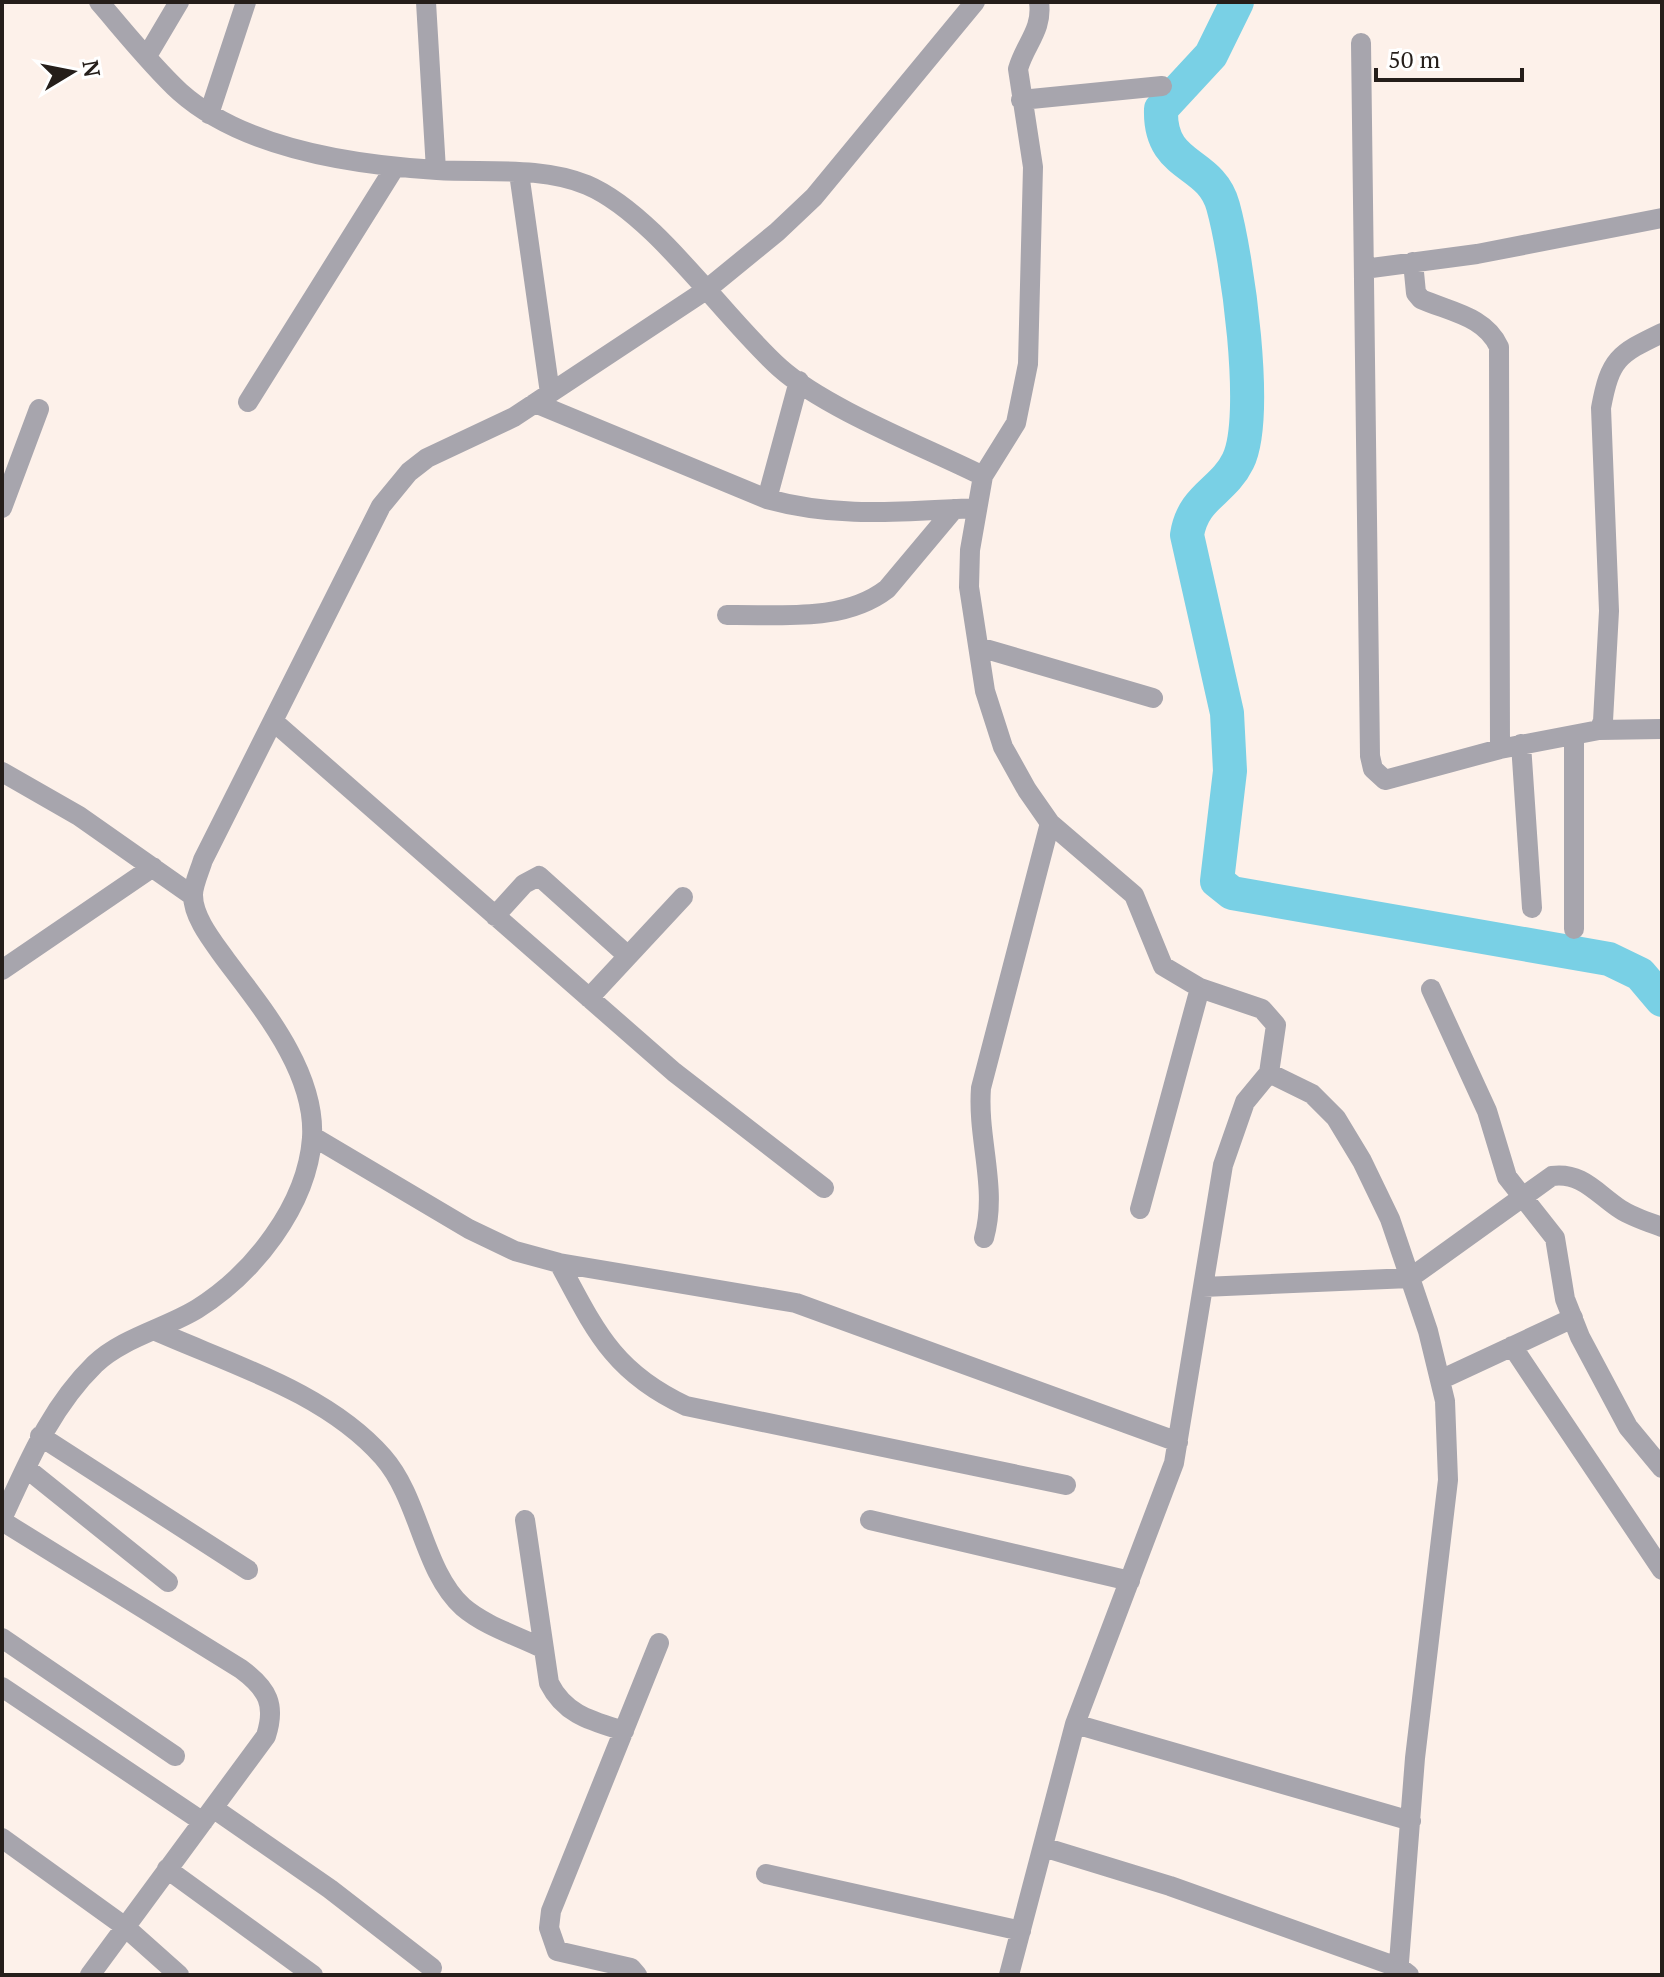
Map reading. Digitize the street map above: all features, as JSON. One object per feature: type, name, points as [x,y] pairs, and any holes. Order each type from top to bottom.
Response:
[{"type":"street","points":[[99,2],[180,92],[209,114],[242,132],[340,158],[395,167],[550,175],[586,185],[621,204],[781,369],[983,476]]},
{"type":"street","points":[[147,56],[179,2]]},
{"type":"street","points":[[209,114],[246,2]]},
{"type":"street","points":[[426,2],[436,170]]},
{"type":"street","points":[[193,896],[203,860],[381,506],[409,472],[446,446],[514,417],[706,290],[777,232],[814,197],[975,2]]},
{"type":"street","points":[[1009,1975],[1075,1724],[1174,1463],[1223,1165],[1245,1102],[1269,1073],[1276,1025],[1262,1009],[1200,988],[1163,966],[1144,914],[1124,884],[1050,823],[1003,747],[985,691],[969,587],[970,550],[983,476],[1016,423],[1028,364],[1033,167],[1018,69],[1022,53],[1039,25],[1039,2]]},
{"type":"street","points":[[1361,43],[1373,769],[1385,780],[1521,744],[1574,737],[1599,730],[1662,729]]},
{"type":"street","points":[[1021,100],[1162,86]]},
{"type":"street","points":[[248,402],[395,167]]},
{"type":"street","points":[[519,173],[543,398]]},
{"type":"street","points":[[1364,269],[1662,218]]},
{"type":"street","points":[[1413,262],[1416,293],[1421,299],[1477,321],[1492,331],[1499,347],[1500,749]]},
{"type":"street","points":[[1599,730],[1603,721],[1609,636],[1601,408],[1607,372],[1623,351],[1662,333]]},
{"type":"street","points":[[767,499],[799,381]]},
{"type":"street","points":[[543,398],[767,499],[843,514],[977,508]]},
{"type":"street","points":[[2,508],[39,409]]},
{"type":"street","points":[[727,615],[838,611],[873,599],[887,589],[954,509]]},
{"type":"street","points":[[979,647],[1153,698]]},
{"type":"street","points":[[273,721],[674,1072],[824,1188]]},
{"type":"street","points":[[1574,737],[1574,929]]},
{"type":"street","points":[[1521,744],[1532,908]]},
{"type":"street","points":[[2,772],[79,816],[193,896],[207,933],[283,1042],[300,1079],[312,1136],[302,1178],[280,1225],[260,1252],[234,1282],[196,1310],[98,1362],[63,1400],[40,1436],[2,1520],[241,1669],[269,1694],[273,1714],[266,1736],[90,1975]]},
{"type":"street","points":[[984,1238],[991,1211],[979,1115],[981,1088],[1050,823]]},
{"type":"street","points":[[2,970],[153,867]]},
{"type":"street","points":[[495,916],[524,884],[539,876],[628,956]]},
{"type":"street","points":[[589,998],[683,897]]},
{"type":"street","points":[[1140,1209],[1200,988]]},
{"type":"street","points":[[1431,989],[1487,1111],[1507,1177],[1555,1238],[1565,1299],[1573,1318],[1628,1427],[1662,1468]]},
{"type":"street","points":[[1043,1847],[1170,1886],[1402,1973],[1411,1821],[1448,1480],[1445,1401],[1390,1219],[1336,1118],[1312,1094],[1269,1073]]},
{"type":"street","points":[[312,1136],[469,1229],[515,1251],[559,1263],[796,1303],[1178,1442]]},
{"type":"street","points":[[1203,1287],[1410,1278],[1552,1176],[1568,1174],[1584,1181],[1622,1210],[1662,1227]]},
{"type":"street","points":[[559,1263],[606,1346],[626,1370],[651,1390],[686,1406],[1066,1485]]},
{"type":"street","points":[[1440,1380],[1573,1318]]},
{"type":"street","points":[[154,1330],[308,1399],[361,1435],[385,1458],[408,1495],[439,1570],[462,1605],[476,1617],[544,1649]]},
{"type":"street","points":[[1512,1346],[1662,1570]]},
{"type":"street","points":[[40,1436],[248,1570]]},
{"type":"street","points":[[26,1468],[168,1582]]},
{"type":"street","points":[[525,1520],[549,1683],[557,1699],[581,1718],[624,1731]]},
{"type":"street","points":[[870,1520],[1130,1581]]},
{"type":"street","points":[[2,1638],[175,1756]]},
{"type":"street","points":[[637,1975],[631,1968],[557,1951],[549,1928],[551,1911],[659,1643]]},
{"type":"street","points":[[2,1687],[330,1889],[432,1968]]},
{"type":"street","points":[[1075,1724],[1411,1821]]},
{"type":"street","points":[[2,1838],[124,1926],[179,1975]]},
{"type":"street","points":[[167,1869],[313,1975]]},
{"type":"street","points":[[766,1874],[1021,1931]]},
{"type":"waterway","points":[[1237,2],[1211,55],[1161,109],[1168,143],[1176,154],[1208,180],[1223,206],[1240,297],[1247,374],[1247,410],[1238,461],[1225,480],[1195,511],[1187,535],[1227,713],[1230,771],[1217,881],[1232,893],[1609,959],[1640,974],[1662,1000]]}]
